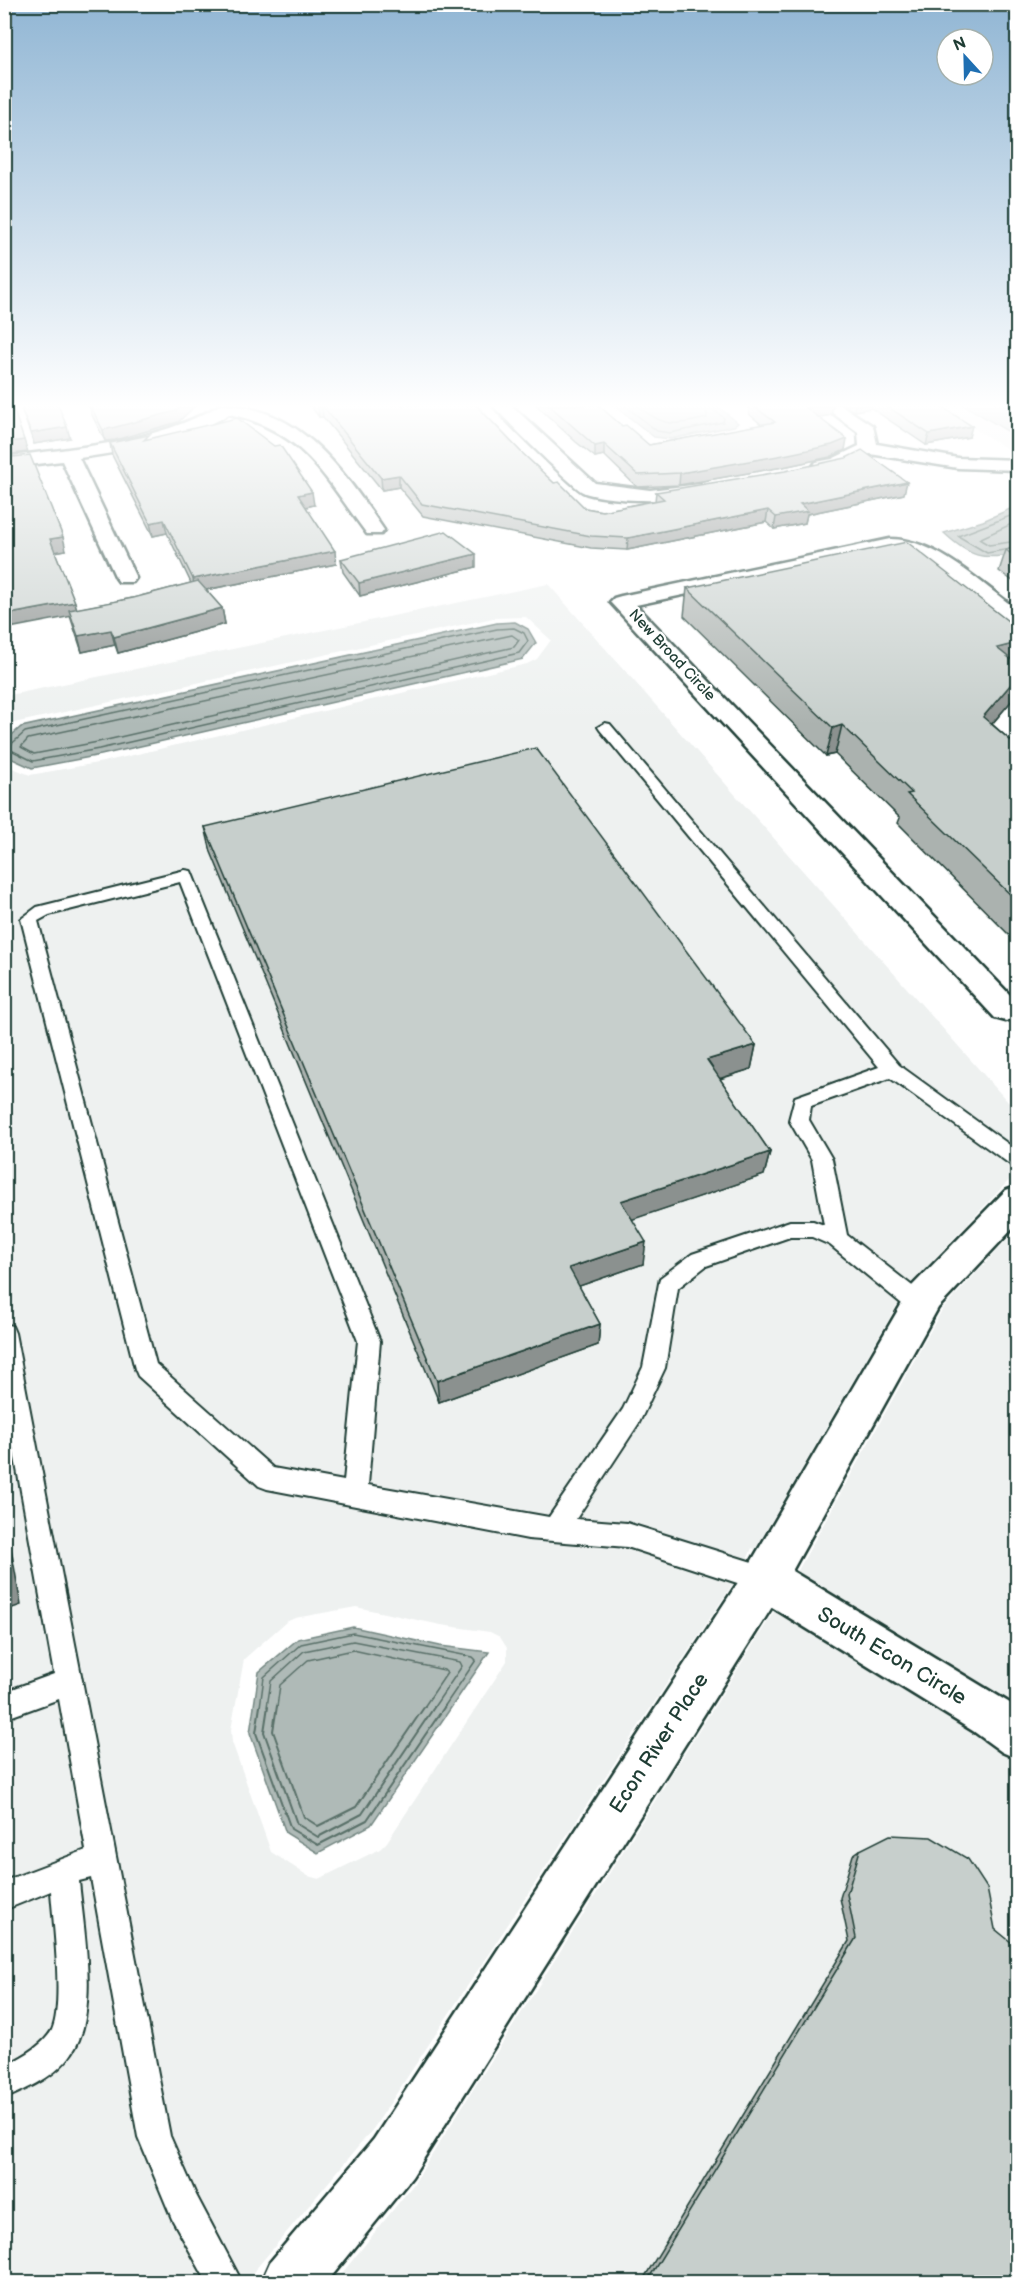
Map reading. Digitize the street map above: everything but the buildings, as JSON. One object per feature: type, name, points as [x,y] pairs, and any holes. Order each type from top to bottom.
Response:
[{"type":"street","points":[[95,512],[126,578]]},
{"type":"street","points":[[360,512],[374,530]]},
{"type":"street","name":"New Broad Circle","points":[[1017,621],[923,551],[907,545],[890,545],[621,602],[1006,1010],[1017,1006]]},
{"type":"street","name":"Econ River Place","points":[[290,2283],[393,2158],[765,1579],[925,1297],[1017,1200]]},
{"type":"street","name":"South Econ Circle","points":[[765,1579],[990,1715],[1017,1736]]},
{"type":"lane","points":[[605,727],[892,1070],[1017,1162]]},
{"type":"lane","points":[[355,1495],[369,1341],[185,875],[43,911],[29,918],[146,1369],[267,1478],[355,1495],[528,1527],[627,1535],[765,1579]]},
{"type":"lane","points":[[837,1239],[822,1159],[799,1120],[802,1102],[892,1070]]},
{"type":"lane","points":[[555,1529],[631,1416],[654,1368],[668,1284],[679,1273],[699,1260],[790,1229],[813,1229],[837,1239],[921,1306]]},
{"type":"lane","points":[[4,1333],[154,2137],[184,2207],[225,2283]]},
{"type":"lane","points":[[4,1706],[69,1682]]},
{"type":"lane","points":[[4,1896],[64,1870],[102,1860]]},
{"type":"lane","points":[[4,2083],[38,2067],[64,2038],[72,2002],[64,1870]]},
{"type":"shaded area","points":[[548,584],[1008,1102],[1017,1108],[1017,1172],[908,1286],[755,1549],[752,1548],[745,1565],[373,2129],[245,2282],[5,2282],[5,765],[30,775],[103,762],[527,664],[537,659],[551,640],[526,617],[493,618],[5,725],[5,696]],"holes":[[[356,1607],[441,1625],[490,1632],[500,1637],[507,1648],[507,1661],[387,1842],[380,1849],[319,1879],[308,1876],[271,1852],[232,1742],[231,1730],[244,1659],[286,1622],[295,1618]]]},
{"type":"shaded area","points":[[1017,1229],[1017,1710],[998,1695],[796,1574],[942,1310]]},
{"type":"shaded area","points":[[775,1610],[983,1737],[1017,1764],[1017,2282],[335,2282],[413,2185]]},
{"type":"water","points":[[1004,512],[1017,512],[1017,554],[995,557],[978,555],[962,548],[944,533]]},
{"type":"water","points":[[515,622],[528,629],[536,643],[523,659],[101,755],[32,768],[8,757],[5,741],[21,727],[497,623]]},
{"type":"water","points":[[353,1627],[440,1646],[489,1652],[371,1825],[318,1853],[286,1833],[250,1733],[259,1672],[298,1639]]}]
